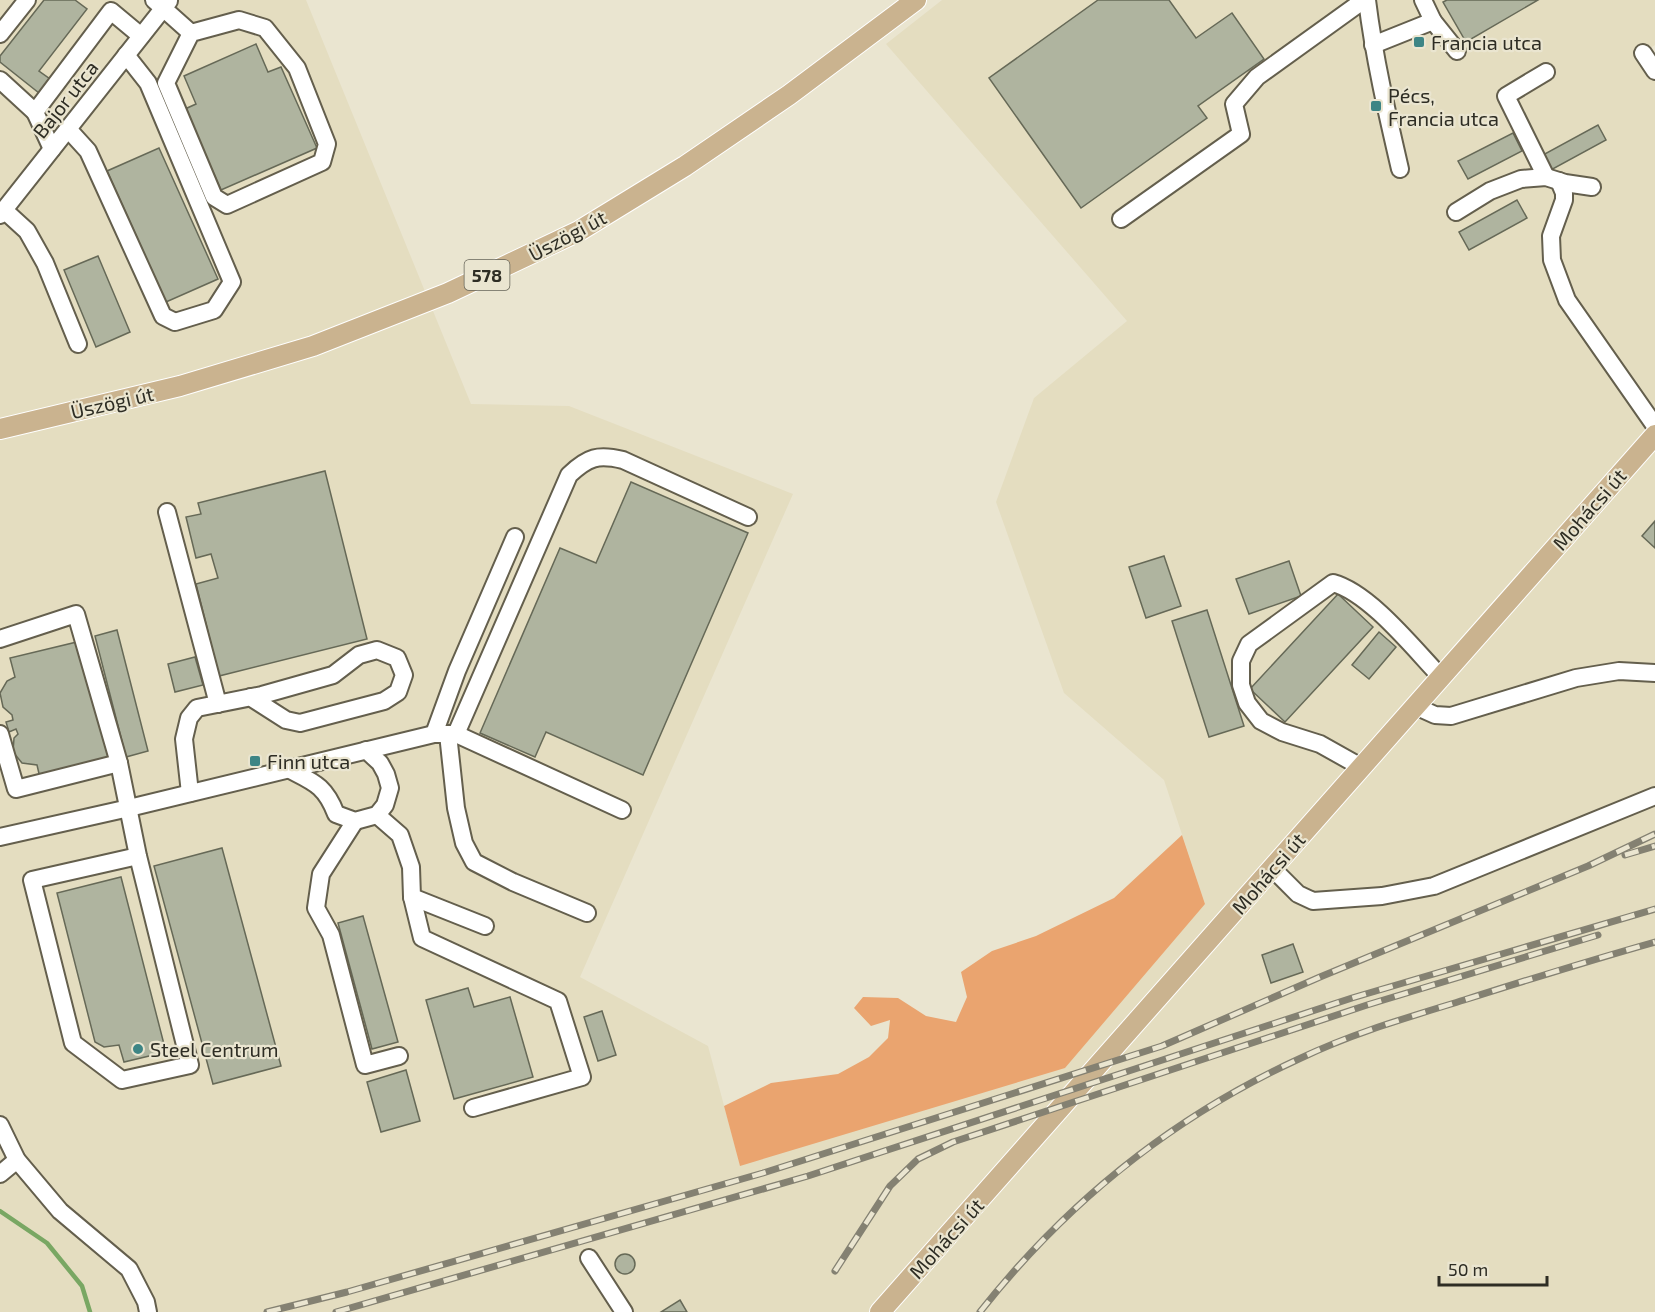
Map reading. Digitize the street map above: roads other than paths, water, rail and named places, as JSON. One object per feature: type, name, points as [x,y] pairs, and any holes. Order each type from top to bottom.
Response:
[{"type":"main road","name":"Üszögi út","points":[[0,429],[180,386],[313,346],[459,289],[579,231],[685,166],[789,95],[916,0]]},
{"type":"main road","name":"Mohácsi út","points":[[880,1312],[1655,435]]},
{"type":"street","points":[[0,34],[27,0]]},
{"type":"street","points":[[1121,219],[1241,134],[1234,104],[1257,77],[1366,0],[1386,112],[1400,169]]},
{"type":"street","points":[[1423,0],[1433,21],[1457,51]]},
{"type":"street","points":[[162,3],[191,33]]},
{"type":"street","name":"Bajor utca","points":[[2,212],[141,36],[162,3]]},
{"type":"street","points":[[34,112],[105,6],[141,36]]},
{"type":"street","points":[[239,20],[265,28],[297,68],[327,144],[322,162],[227,205],[214,197],[166,83],[191,33],[239,20]]},
{"type":"street","points":[[1373,45],[1433,21]]},
{"type":"street","points":[[1643,53],[1655,71]]},
{"type":"street","points":[[68,129],[88,151],[163,315],[175,322],[214,310],[232,282],[148,83],[126,55]]},
{"type":"street","points":[[1546,72],[1506,96],[1553,179],[1564,193],[1564,200],[1551,236],[1552,260],[1567,300],[1655,426]]},
{"type":"street","points":[[0,80],[34,112],[52,149]]},
{"type":"street","points":[[1456,212],[1490,190],[1521,179],[1553,179],[1592,187]]},
{"type":"street","points":[[2,212],[27,231],[32,239],[45,263],[78,344]]},
{"type":"street","points":[[446,734],[569,475],[579,465],[590,459],[605,456],[623,460],[748,517]]},
{"type":"street","points":[[167,512],[218,704]]},
{"type":"street","points":[[515,537],[457,671],[446,734],[456,808],[464,843],[474,862],[513,882],[587,913]]},
{"type":"street","points":[[1361,767],[1320,744],[1282,732],[1261,720],[1247,704],[1240,685],[1241,662],[1249,644],[1333,583],[1346,586],[1378,612],[1441,677]]},
{"type":"street","points":[[0,639],[76,614],[119,763],[138,856],[190,1065],[122,1080],[73,1043],[32,880],[138,856]]},
{"type":"street","points":[[190,793],[184,739],[189,717],[198,708],[333,675],[359,655],[377,650],[397,658],[404,675],[398,692],[384,701],[300,723],[286,720],[250,697]]},
{"type":"street","points":[[1415,706],[1435,715],[1451,716],[1576,678],[1620,671],[1655,673]]},
{"type":"street","points":[[0,734],[16,789],[119,763]]},
{"type":"street","points":[[0,837],[366,750],[446,734],[622,810]]},
{"type":"street","points":[[288,769],[320,786],[336,814],[355,821],[377,814],[385,805],[390,788],[380,763],[366,750]]},
{"type":"street","points":[[1272,868],[1298,894],[1313,901],[1382,896],[1434,886],[1655,796]]},
{"type":"street","points":[[377,814],[399,835],[411,867],[412,897],[422,938],[558,1001],[582,1077],[473,1108]]},
{"type":"street","points":[[355,821],[321,874],[316,908],[331,935],[365,1065],[399,1056]]},
{"type":"street","points":[[412,897],[485,926]]},
{"type":"street","points":[[0,1125],[16,1160],[60,1211],[129,1269],[146,1302],[148,1312]]},
{"type":"street","points":[[0,1174],[16,1160]]},
{"type":"street","points":[[589,1258],[624,1312]]},
{"type":"waterway","points":[[0,1211],[47,1243],[82,1286],[90,1312]]},
{"type":"railway","points":[[267,1312],[347,1292],[763,1173],[1162,1046],[1320,977],[1588,866],[1655,834]]},
{"type":"railway","points":[[1625,855],[1655,846]]},
{"type":"railway","points":[[336,1312],[808,1176],[1352,998],[1655,909]]},
{"type":"railway","points":[[835,1271],[890,1186],[918,1159],[953,1142],[1367,1005],[1598,935]]},
{"type":"railway","points":[[980,1312],[1049,1234],[1125,1166],[1166,1135],[1254,1081],[1321,1049],[1381,1026],[1655,942]]},
{"type":"place","name":"Francia utca","points":[[1419,42]]},
{"type":"place","name":"Pécs, Francia utca","points":[[1376,106]]},
{"type":"place","name":"Finn utca","points":[[255,761]]},
{"type":"place","name":"Steel Centrum","points":[[138,1049]]}]
